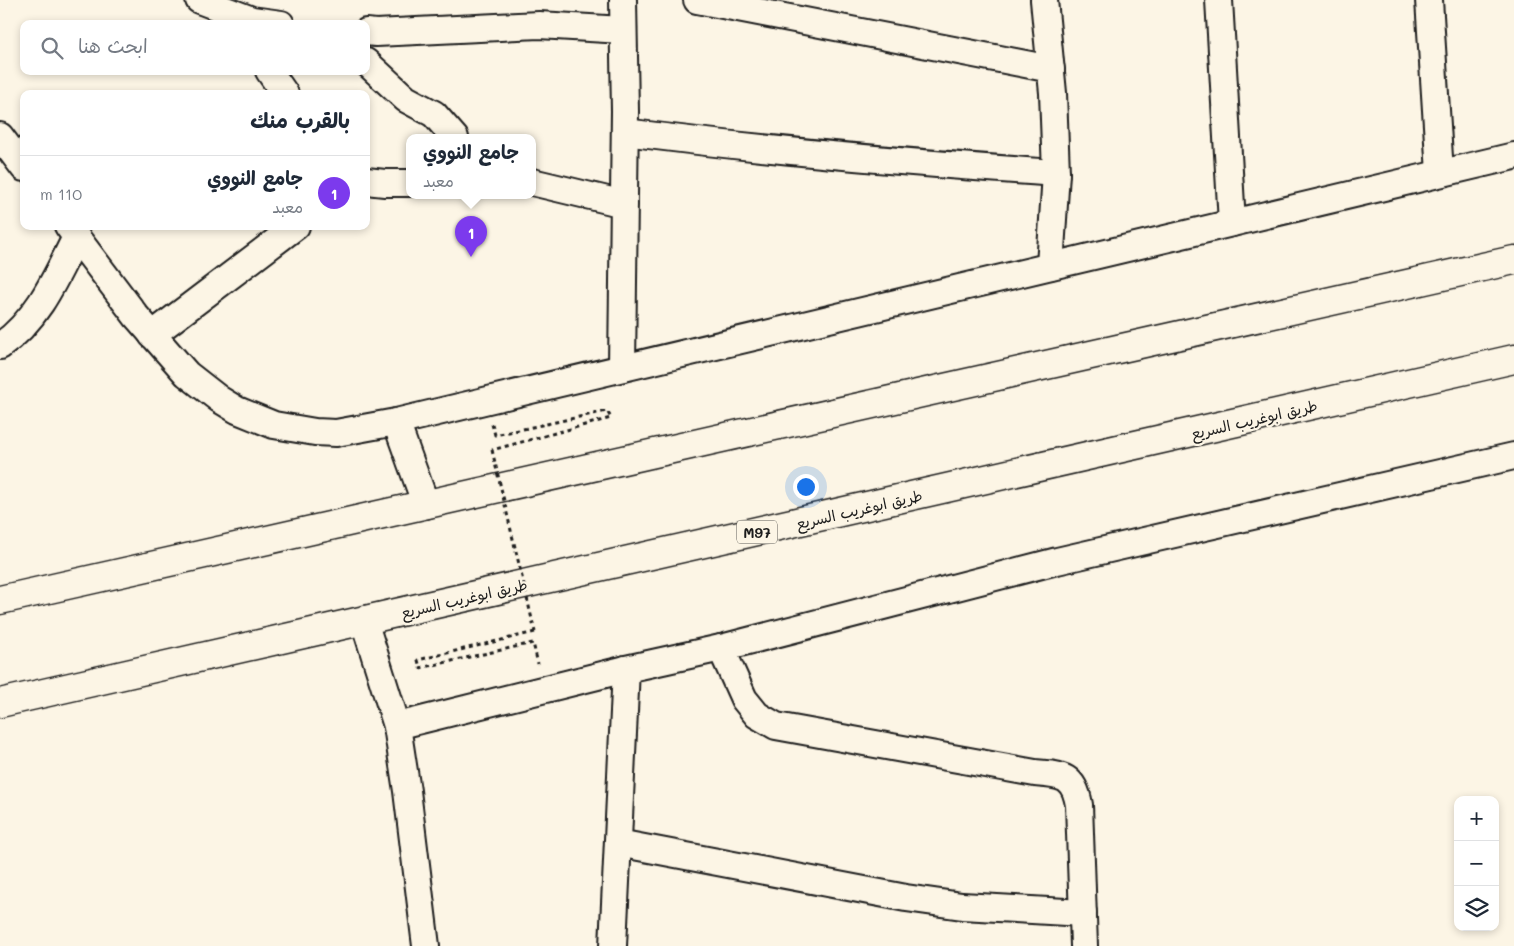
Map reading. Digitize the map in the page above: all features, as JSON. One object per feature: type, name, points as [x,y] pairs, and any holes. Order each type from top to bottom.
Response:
[{"type":"highway","points":[[0,600],[1514,260]]},
{"type":"highway","name":"طريق ابوغريب السريع","points":[[0,703],[1514,359]]},
{"type":"street","points":[[199,0],[239,13],[252,20]]},
{"type":"street","points":[[622,0],[625,132],[622,368]]},
{"type":"street","points":[[697,0],[1050,69]]},
{"type":"street","points":[[1044,0],[1056,173],[1050,266]]},
{"type":"street","points":[[1219,0],[1232,223]]},
{"type":"street","points":[[1428,0],[1440,174]]},
{"type":"street","points":[[370,32],[539,25],[623,30]]},
{"type":"street","points":[[370,66],[406,98],[434,114],[452,134]]},
{"type":"street","points":[[272,75],[282,90]]},
{"type":"street","points":[[625,132],[826,156],[1056,173]]},
{"type":"street","points":[[0,136],[20,163]]},
{"type":"street","points":[[72,232],[136,316],[186,374],[219,399],[254,418],[294,429],[336,433],[396,422],[1514,156]]},
{"type":"street","points":[[370,181],[406,183]]},
{"type":"street","points":[[536,183],[624,204]]},
{"type":"street","points":[[152,335],[291,230]]},
{"type":"street","points":[[0,346],[13,337],[43,302],[72,232]]},
{"type":"street","points":[[396,422],[426,505]]},
{"type":"street","points":[[397,726],[626,669],[721,648],[1057,561],[1514,456]]},
{"type":"street","points":[[364,621],[397,726],[426,946]]},
{"type":"street","points":[[721,648],[744,700],[757,715],[776,726],[1035,773],[1056,775],[1070,780],[1077,792],[1079,806],[1084,946]]},
{"type":"street","points":[[613,946],[626,669]]},
{"type":"street","points":[[618,843],[906,898],[962,906],[1083,913]]},
{"type":"path","points":[[495,434],[607,412],[611,418],[492,450],[535,632],[418,660],[420,668],[533,643]]},
{"type":"place","name":"جامع النووي","points":[[471,257]]}]
